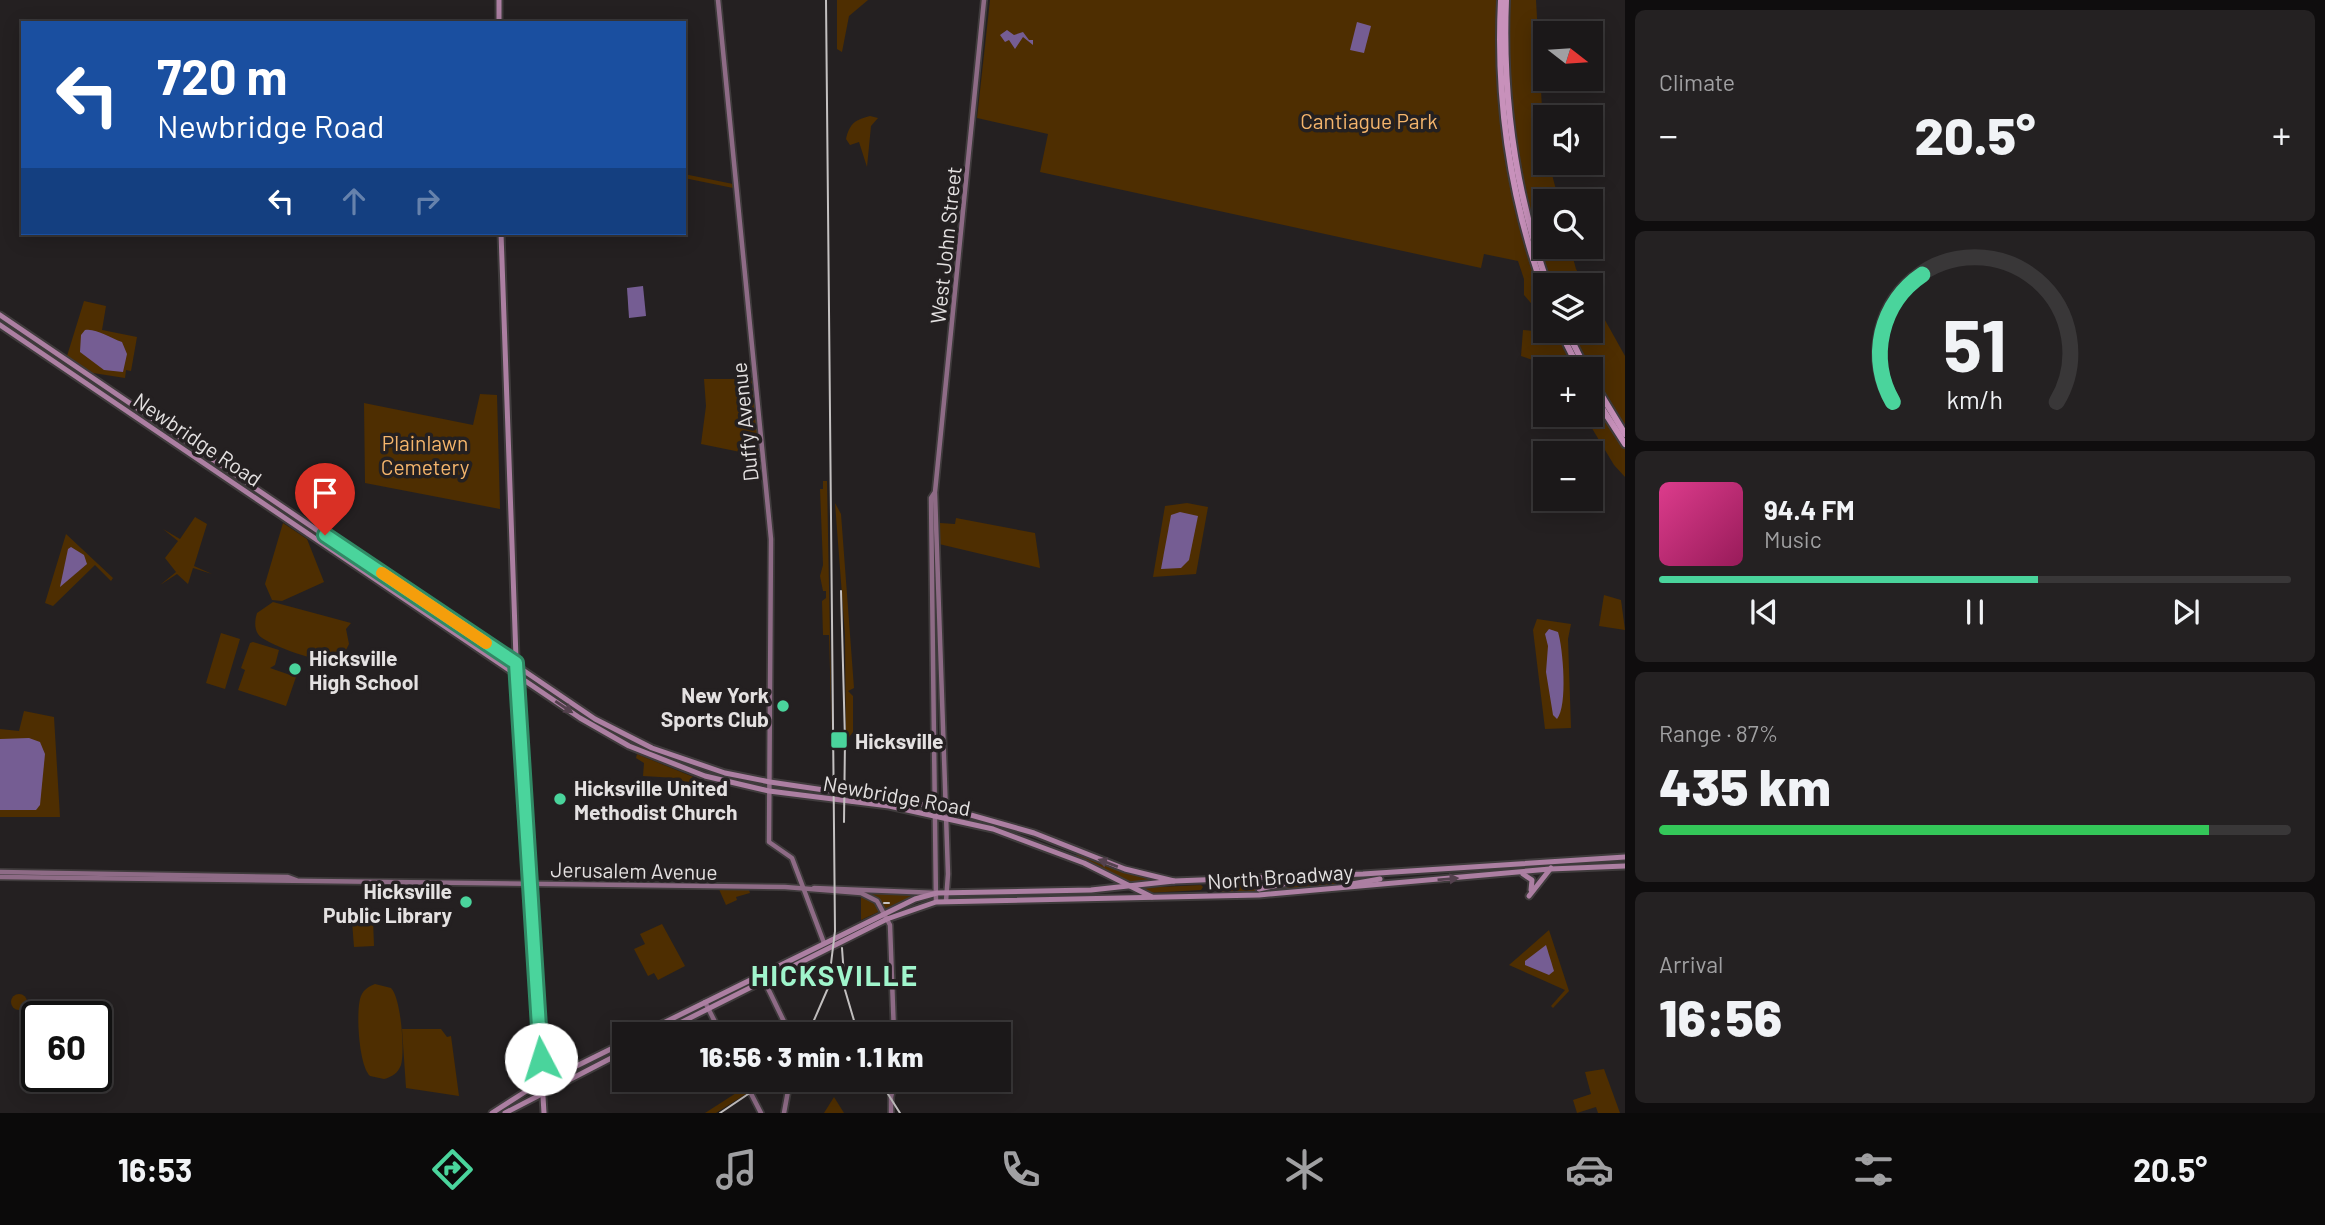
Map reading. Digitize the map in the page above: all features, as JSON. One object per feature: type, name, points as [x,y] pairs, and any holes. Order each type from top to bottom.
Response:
[{"type":"highway","points":[[1503,0],[1505,82],[1512,161],[1540,273]]},
{"type":"highway","points":[[1515,178],[1544,273]]},
{"type":"highway","points":[[1603,398],[1625,434]]},
{"type":"highway","points":[[1603,410],[1625,444]]},
{"type":"main road","points":[[499,0],[499,21]]},
{"type":"main road","name":"Duffy Avenue","points":[[718,0],[771,539],[769,842],[792,858],[803,888]]},
{"type":"main road","name":"West John Street","points":[[936,902],[935,492],[984,0]]},
{"type":"main road","points":[[501,235],[516,663],[544,1113]]},
{"type":"main road","name":"Newbridge Road","points":[[0,315],[588,714],[632,739],[699,766],[770,782],[946,808],[1034,833],[1125,869],[1174,881]]},
{"type":"main road","name":"Newbridge Road","points":[[0,325],[585,721],[629,746],[705,776],[769,791],[936,816],[1020,839],[1084,863],[1152,897]]},
{"type":"main road","points":[[108,397],[112,391]]},
{"type":"main road","name":"West John Street","points":[[934,519],[946,808],[946,901]]},
{"type":"main road","points":[[934,653],[940,664]]},
{"type":"main road","points":[[585,721],[588,714]]},
{"type":"main road","points":[[629,746],[632,739]]},
{"type":"main road","points":[[809,796],[830,790]]},
{"type":"main road","points":[[852,802],[883,797]]},
{"type":"main road","name":"North Broadway","points":[[937,892],[1091,890],[1174,881],[1315,876],[1625,857]]},
{"type":"main road","points":[[1520,873],[1532,880],[1530,896],[1560,860]]},
{"type":"main road","name":"North Broadway","points":[[886,917],[946,901],[1214,897],[1550,869],[1625,866]]},
{"type":"main road","name":"Jerusalem Avenue","points":[[0,875],[288,877],[297,880],[827,887],[937,892]]},
{"type":"main road","points":[[1259,889],[1303,882],[1315,876]]},
{"type":"main road","points":[[1329,889],[1380,879]]},
{"type":"main road","points":[[803,888],[824,943]]},
{"type":"main road","name":"Jerusalem Avenue","points":[[803,888],[870,895],[886,917]]},
{"type":"main road","points":[[665,1022],[886,917],[915,899],[937,892]]},
{"type":"main road","points":[[682,1022],[824,943],[886,917]]},
{"type":"main road","points":[[886,917],[890,925],[894,1022]]},
{"type":"main road","points":[[763,977],[784,1022]]},
{"type":"main road","points":[[705,1002],[715,1022]]},
{"type":"main road","points":[[505,1113],[612,1049]]},
{"type":"main road","points":[[492,1113],[612,1057]]},
{"type":"main road","points":[[750,1092],[761,1113]]},
{"type":"main road","points":[[784,1113],[788,1092]]},
{"type":"main road","points":[[891,1113],[892,1092]]},
{"type":"green space","points":[[837,0],[868,0],[849,16],[842,52],[837,49]]},
{"type":"green space","name":"Cantiague Park","points":[[990,0],[1497,0],[1496,63],[1505,156],[1506,159],[1517,162],[1510,110],[1508,0],[1536,0],[1537,21],[1533,21],[1533,91],[1541,91],[1542,105],[1533,105],[1533,175],[1552,175],[1556,189],[1533,189],[1533,220],[1521,176],[1508,174],[1536,273],[1533,273],[1533,306],[1524,295],[1524,279],[1518,261],[1484,254],[1481,268],[1040,172],[1048,134],[977,118]]},
{"type":"green space","points":[[870,116],[878,118],[871,126],[867,167],[859,142],[850,145],[846,139],[854,123]]},
{"type":"green space","points":[[686,174],[733,184],[733,188],[686,178]]},
{"type":"green space","name":"Cantiague Park","points":[[1544,259],[1573,259],[1578,273],[1548,273]]},
{"type":"green space","points":[[84,301],[106,306],[102,330],[137,337],[131,371],[126,370],[125,378],[93,373],[67,356]]},
{"type":"green space","points":[[1603,317],[1625,356],[1625,431],[1603,392],[1603,357],[1584,357],[1576,343],[1603,343]]},
{"type":"green space","name":"Cantiague Park","points":[[1523,330],[1533,331],[1533,343],[1564,343],[1570,357],[1533,357],[1533,360],[1521,356]]},
{"type":"green space","points":[[704,379],[753,379],[760,456],[701,444],[706,406]]},
{"type":"green space","name":"Plainlawn Cemetery","points":[[480,394],[497,395],[500,509],[365,483],[364,403],[473,425]]},
{"type":"green space","points":[[1603,414],[1625,449],[1625,477],[1614,465],[1603,447],[1603,441],[1600,441],[1591,427],[1603,427]]},
{"type":"green space","points":[[823,481],[827,481],[832,743],[829,635],[823,635],[822,601],[826,598],[826,591],[823,591],[820,576],[823,565],[820,489],[823,489]]},
{"type":"green space","points":[[835,503],[841,514],[854,688],[848,691],[853,696],[853,732],[846,741],[845,634]]},
{"type":"green space","points":[[1187,503],[1208,507],[1196,574],[1153,577],[1165,506]]},
{"type":"green space","points":[[195,517],[207,524],[194,566],[212,574],[193,568],[188,584],[177,574],[160,585],[176,572],[165,558],[178,541],[163,529],[180,539]]},
{"type":"green space","points":[[956,518],[1035,533],[1040,568],[939,544],[940,523],[955,524]]},
{"type":"green space","points":[[283,523],[307,539],[324,582],[282,601],[272,600],[265,584]]},
{"type":"green space","points":[[66,534],[113,578],[111,581],[95,565],[53,606],[45,603]]},
{"type":"green space","points":[[1604,595],[1621,600],[1625,630],[1599,626]]},
{"type":"green space","points":[[273,602],[351,623],[346,629],[349,644],[344,653],[334,660],[324,661],[292,652],[262,638],[256,629],[257,613]]},
{"type":"green space","points":[[1537,619],[1571,624],[1568,639],[1571,728],[1545,729],[1533,630]]},
{"type":"green space","points":[[221,633],[240,639],[225,689],[206,683]]},
{"type":"green space","points":[[250,643],[279,650],[275,665],[270,668],[296,677],[286,706],[238,690],[245,670],[241,668]]},
{"type":"green space","points":[[24,711],[54,717],[60,817],[0,817],[0,729],[19,731]]},
{"type":"green space","points":[[637,754],[696,778],[696,786],[676,778],[643,776],[644,763],[636,758]]},
{"type":"green space","points":[[1077,854],[1155,882],[1129,885],[1076,857]]},
{"type":"green space","points":[[1549,864],[1548,868],[1443,875]]},
{"type":"green space","points":[[1371,877],[1330,886],[1272,889],[1281,885]]},
{"type":"green space","points":[[1254,883],[1256,892],[1219,893],[1217,884]]},
{"type":"green space","points":[[1201,885],[1201,890],[1148,893],[1139,888]]},
{"type":"green space","points":[[718,887],[748,887],[750,893],[736,897],[737,900],[726,905]]},
{"type":"green space","points":[[861,889],[930,892],[904,900],[861,920]]},
{"type":"green space","points":[[373,920],[374,946],[354,947],[352,921]]},
{"type":"green space","points":[[662,924],[685,966],[658,980],[654,973],[648,976],[634,949],[645,944],[640,934]]},
{"type":"green space","points":[[1549,930],[1569,991],[1553,1008],[1551,1006],[1565,990],[1509,965]]},
{"type":"green space","points":[[375,984],[391,988],[397,1002],[401,1025],[401,1065],[394,1074],[384,1079],[370,1076],[366,1070],[359,1040],[360,999],[365,990]]},
{"type":"green space","points":[[19,994],[27,1001],[21,1001],[21,1009],[13,1008],[13,996]]},
{"type":"green space","points":[[402,1029],[441,1029],[447,1037],[451,1036],[459,1096],[406,1088]]},
{"type":"green space","points":[[1604,1069],[1620,1113],[1598,1113],[1596,1107],[1577,1113],[1573,1100],[1591,1094],[1585,1072]]},
{"type":"green space","points":[[738,1092],[745,1092],[716,1113],[705,1113]]},
{"type":"green space","points":[[834,1097],[844,1113],[824,1113]]},
{"type":"shaded area","points":[[1357,22],[1371,26],[1364,53],[1350,50]]},
{"type":"shaded area","points":[[1007,30],[1014,35],[1023,32],[1029,40],[1033,40],[1033,45],[1023,37],[1015,49],[1009,40],[1005,42],[1000,35]]},
{"type":"shaded area","points":[[643,286],[646,316],[629,318],[627,288]]},
{"type":"shaded area","points":[[85,330],[98,332],[122,342],[127,354],[123,372],[104,370],[80,352],[81,335]]},
{"type":"shaded area","points":[[1180,512],[1198,516],[1189,560],[1181,568],[1161,569],[1171,515]]},
{"type":"shaded area","points":[[71,547],[84,555],[87,564],[60,587],[68,549]]},
{"type":"shaded area","points":[[1549,629],[1558,632],[1562,651],[1563,690],[1557,719],[1553,715],[1546,672],[1548,646],[1545,634]]},
{"type":"shaded area","points":[[29,738],[40,742],[45,754],[40,805],[36,810],[0,810],[0,739]]},
{"type":"shaded area","points":[[1546,945],[1554,971],[1549,975],[1525,965],[1525,961]]},
{"type":"railway","points":[[813,1022],[828,988],[835,931],[826,0]]},
{"type":"railway","points":[[841,591],[844,822]]},
{"type":"railway","points":[[884,903],[889,903]]},
{"type":"railway","points":[[842,948],[845,990],[854,1022]]},
{"type":"railway","points":[[720,1113],[751,1092]]},
{"type":"railway","points":[[887,1092],[900,1113]]},
{"type":"slow traffic","points":[[382,573],[486,643]]},
{"type":"place","name":"Hicksville High School","points":[[295,669]]},
{"type":"place","name":"New York Sports Club","points":[[783,706]]},
{"type":"place","name":"Hicksville","points":[[839,740]]},
{"type":"place","name":"Hicksville United Methodist Church","points":[[560,799]]},
{"type":"place","name":"Hicksville Public Library","points":[[466,902]]},
{"type":"district","name":"HICKSVILLE","points":[[835,975]]},
{"type":"route","points":[[325,535],[516,663],[541,1059]]}]
